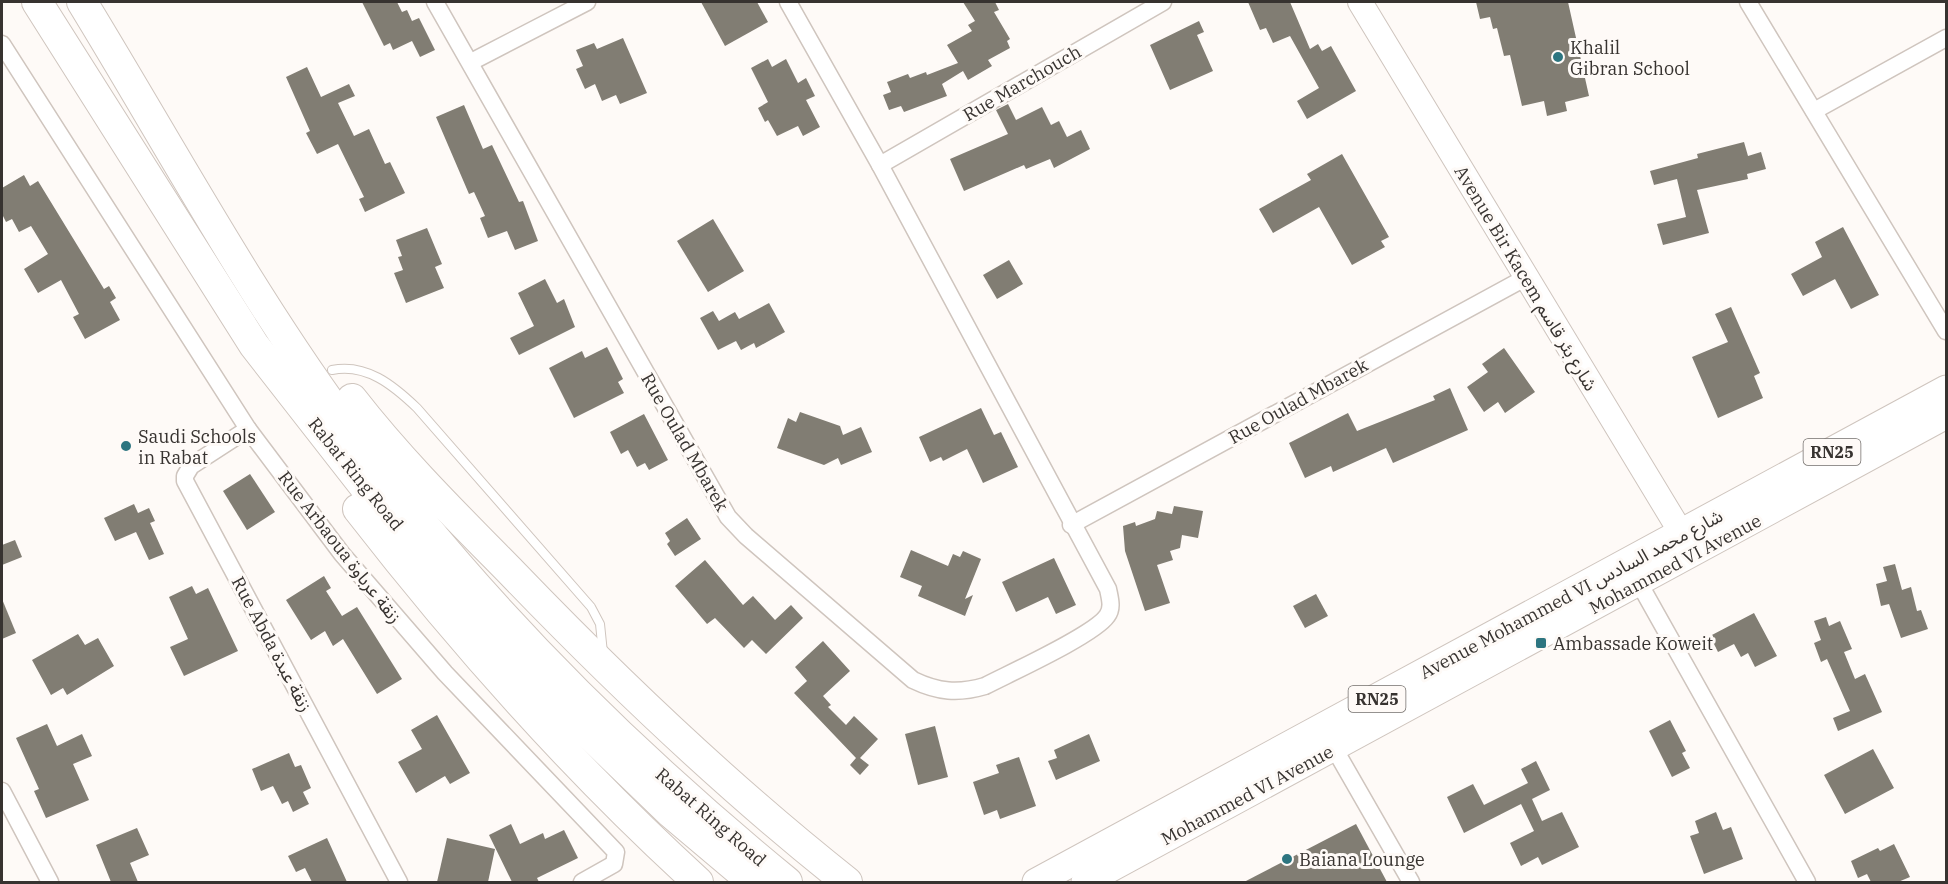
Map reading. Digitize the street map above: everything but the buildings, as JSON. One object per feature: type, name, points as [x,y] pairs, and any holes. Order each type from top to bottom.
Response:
[{"type":"highway","name":"Rabat Ring Road","points":[[37,2],[254,345],[364,486],[495,638],[610,756],[753,882]]},
{"type":"highway","name":"Rabat Ring Road","points":[[82,2],[239,266],[322,391],[382,472],[456,561],[526,639],[623,738],[683,794],[787,882]]},
{"type":"highway","points":[[164,138],[177,146],[196,166],[332,370],[368,419],[423,482],[602,666],[728,783],[847,882]]},
{"type":"highway","points":[[254,345],[315,450],[421,590],[552,741],[698,882]]},
{"type":"main road","name":"Avenue Mohammed VI شارع محمد السادس","points":[[1036,882],[1688,544],[1947,389]]},
{"type":"main road","name":"Mohammed VI Avenue","points":[[1085,882],[1639,583],[1688,544],[1944,422]]},
{"type":"street","name":"Rue Oulad Mbarek","points":[[435,2],[728,517],[896,668],[931,689],[951,692],[969,691],[996,681],[1099,625],[1111,609],[1108,590],[1071,525],[880,165],[788,2]]},
{"type":"street","points":[[471,62],[587,2]]},
{"type":"street","name":"Rue Marchouch","points":[[880,165],[1163,2]]},
{"type":"street","name":"Avenue Bir Kacem شارع بئر قاسم","points":[[1360,2],[1688,544]]},
{"type":"street","points":[[1748,2],[1946,331]]},
{"type":"street","points":[[1814,111],[1947,38]]},
{"type":"street","name":"Rue Arbaoua زنقة عرباوة","points":[[2,44],[248,429],[342,554],[397,620],[614,849],[617,856],[614,864],[582,882]]},
{"type":"street","name":"Rue Oulad Mbarek","points":[[1071,525],[1525,278]]},
{"type":"street","name":"Rue Abda زنقة عبدة","points":[[248,429],[191,466],[184,476],[185,481],[399,882]]},
{"type":"street","points":[[1639,583],[1807,882]]},
{"type":"street","points":[[1334,748],[1411,882]]},
{"type":"street","points":[[2,791],[50,882]]},
{"type":"lane","points":[[332,370],[349,368],[369,373],[394,388],[417,408],[591,607],[603,635],[602,666]]},
{"type":"place","name":"Khalil Gibran School","points":[[1558,57]]},
{"type":"place","name":"Saudi Schools in Rabat","points":[[126,446]]},
{"type":"place","name":"Ambassade Koweit","points":[[1541,643]]},
{"type":"place","name":"Baiana Lounge","points":[[1287,859]]}]
